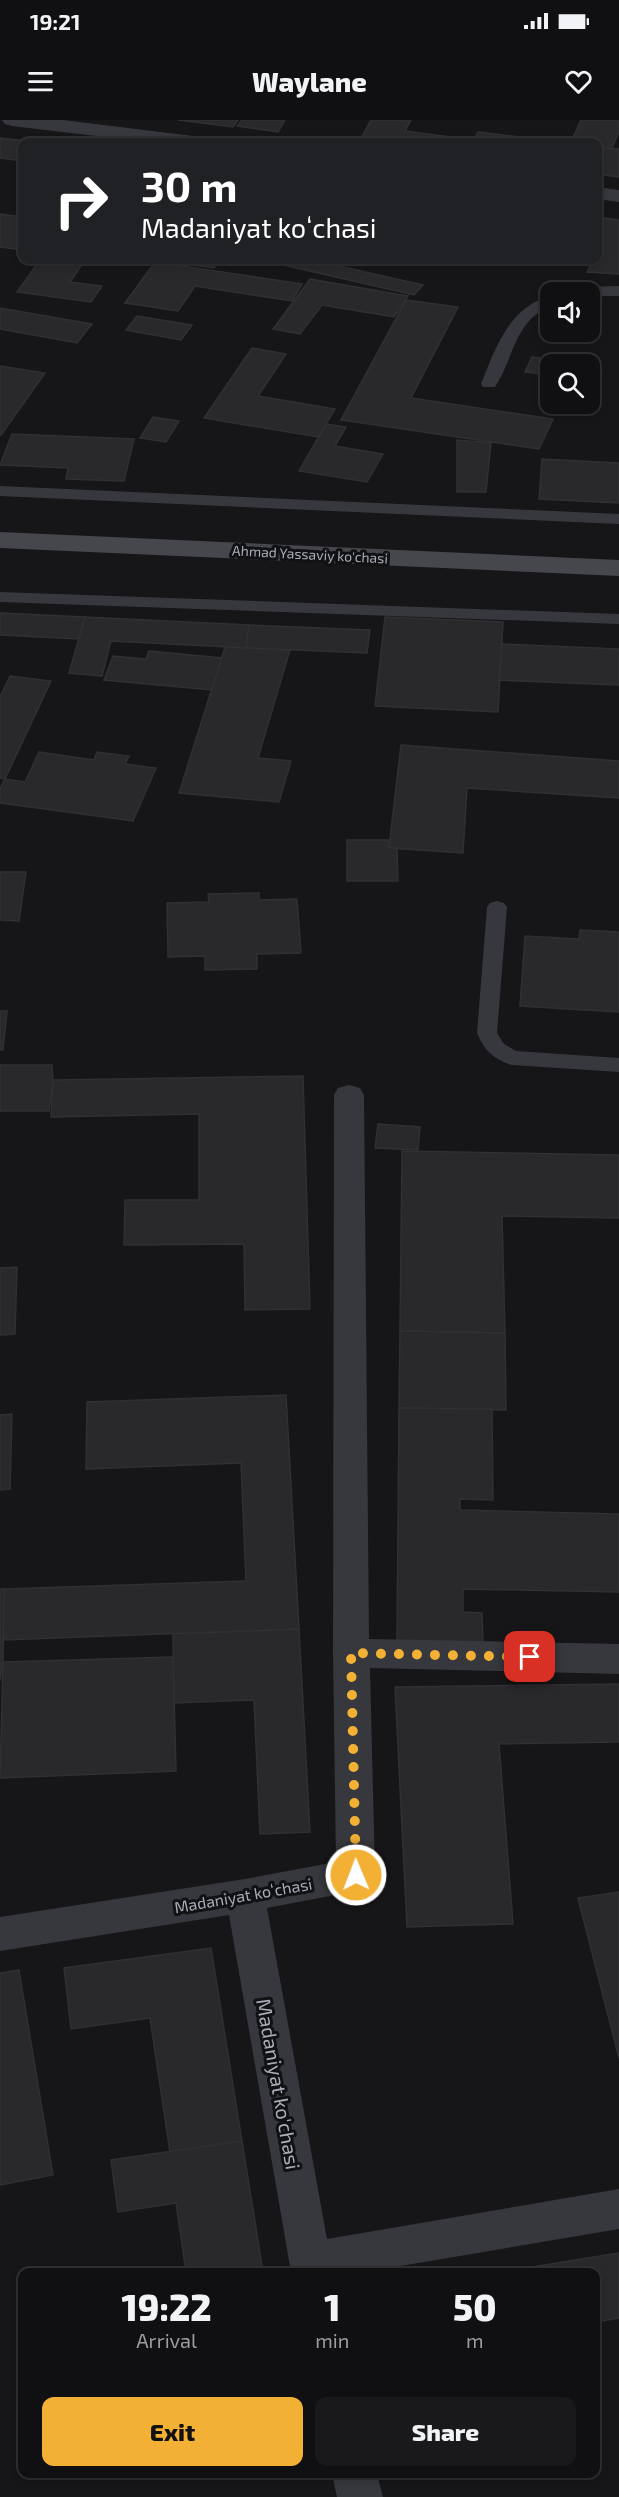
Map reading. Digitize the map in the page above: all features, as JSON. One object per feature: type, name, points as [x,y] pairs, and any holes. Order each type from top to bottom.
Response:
[{"type":"main road","name":"Ahmad Yassaviy ko'chasi","points":[[0,540],[619,568]]},
{"type":"street","points":[[12,120],[160,138]]},
{"type":"street","points":[[602,194],[619,196]]},
{"type":"street","points":[[349,1095],[351,1653],[619,1659]]},
{"type":"street","name":"Madaniyat koʻchasi","points":[[0,1934],[245,1896],[356,1875],[351,1653]]},
{"type":"street","name":"Madaniyat ko'chasi","points":[[245,1896],[311,2267]]},
{"type":"street","points":[[311,2267],[619,2209]]},
{"type":"street","points":[[356,2478],[360,2497]]},
{"type":"lane","points":[[600,292],[619,291]]},
{"type":"lane","points":[[489,384],[512,329],[540,305]]},
{"type":"lane","points":[[0,491],[619,519]]},
{"type":"lane","points":[[0,597],[619,619]]},
{"type":"lane","points":[[497,907],[487,1033],[491,1044],[512,1058],[619,1065]]},
{"type":"building","points":[[178,120],[238,120],[233,127]]},
{"type":"building","points":[[242,120],[285,120],[278,132],[237,126]]},
{"type":"building","points":[[371,120],[411,120],[405,131],[459,138],[361,138]]},
{"type":"building","points":[[581,120],[619,120],[619,132],[612,148],[602,147],[602,138],[573,138]]},
{"type":"building","points":[[478,132],[529,138],[475,138]]},
{"type":"building","points":[[0,138],[18,140],[18,160],[0,158]]},
{"type":"building","points":[[602,147],[619,149],[619,177],[602,175]]},
{"type":"building","points":[[0,214],[18,216],[18,249],[0,247]]},
{"type":"building","points":[[602,218],[619,220],[619,274],[587,272],[591,264],[602,264]]},
{"type":"building","points":[[37,264],[82,264],[70,282],[102,286],[91,302],[17,292]]},
{"type":"building","points":[[154,264],[168,264],[302,284],[292,301],[195,286],[178,311],[125,303]]},
{"type":"building","points":[[186,264],[216,264],[214,268]]},
{"type":"building","points":[[279,264],[330,264],[423,285],[414,295]]},
{"type":"building","points":[[310,279],[408,296],[394,317],[322,305],[300,334],[273,329]]},
{"type":"building","points":[[406,300],[458,307],[411,398],[553,419],[539,449],[341,420]]},
{"type":"building","points":[[0,308],[92,324],[77,343],[0,329]]},
{"type":"building","points":[[137,316],[192,325],[181,340],[126,330]]},
{"type":"building","points":[[252,348],[286,354],[258,396],[335,409],[318,437],[204,418]]},
{"type":"building","points":[[532,357],[540,358],[540,374],[525,372]]},
{"type":"building","points":[[0,366],[45,373],[1,435],[0,435]]},
{"type":"building","points":[[153,417],[179,421],[166,442],[140,438]]},
{"type":"building","points":[[326,424],[346,427],[335,446],[383,454],[367,482],[299,471]]},
{"type":"building","points":[[12,434],[134,439],[124,481],[66,479],[68,468],[0,465]]},
{"type":"building","points":[[457,440],[491,443],[486,492],[457,492]]},
{"type":"building","points":[[542,459],[619,463],[619,503],[539,499]]},
{"type":"building","points":[[0,613],[85,617],[80,639],[0,635]]},
{"type":"building","points":[[85,617],[249,625],[246,648],[111,641],[102,676],[69,673]]},
{"type":"building","points":[[385,617],[503,622],[498,712],[375,706]]},
{"type":"building","points":[[249,625],[370,630],[367,653],[246,648]]},
{"type":"building","points":[[502,644],[619,649],[619,685],[499,680]]},
{"type":"building","points":[[225,647],[290,650],[258,758],[291,761],[279,802],[179,793]]},
{"type":"building","points":[[149,651],[222,658],[212,690],[104,680],[113,656],[146,659]]},
{"type":"building","points":[[10,676],[51,681],[5,779],[0,778],[0,697]]},
{"type":"building","points":[[401,745],[619,761],[619,798],[467,788],[463,853],[389,848]]},
{"type":"building","points":[[39,752],[94,760],[97,752],[129,756],[125,764],[156,768],[133,821],[0,803],[0,789],[5,779],[25,782]]},
{"type":"building","points":[[347,840],[389,840],[389,848],[397,848],[398,881],[347,881]]},
{"type":"building","points":[[0,872],[26,872],[19,921],[0,920]]},
{"type":"building","points":[[259,893],[259,900],[297,899],[301,953],[257,954],[257,969],[205,970],[205,956],[168,957],[167,903],[209,902],[208,894]]},
{"type":"building","points":[[580,930],[619,932],[619,1012],[520,1006],[525,936],[579,939]]},
{"type":"building","points":[[0,1011],[7,1011],[3,1050],[0,1050]]},
{"type":"building","points":[[0,1065],[52,1065],[53,1080],[49,1111],[0,1111]]},
{"type":"building","points":[[303,1076],[310,1309],[245,1310],[244,1244],[124,1245],[125,1200],[199,1200],[199,1114],[51,1117],[53,1080]]},
{"type":"building","points":[[378,1124],[420,1127],[418,1150],[375,1148]]},
{"type":"building","points":[[402,1151],[619,1155],[619,1218],[502,1216],[505,1333],[400,1331]]},
{"type":"building","points":[[17,1267],[15,1334],[0,1335],[0,1268]]},
{"type":"building","points":[[400,1331],[505,1333],[506,1410],[399,1408]]},
{"type":"building","points":[[286,1395],[299,1629],[3,1640],[4,1589],[246,1581],[241,1463],[86,1469],[87,1402]]},
{"type":"building","points":[[399,1408],[492,1409],[493,1500],[460,1499],[460,1510],[619,1514],[619,1592],[463,1589],[463,1612],[482,1613],[483,1642],[397,1640]]},
{"type":"building","points":[[12,1414],[10,1489],[0,1490],[0,1415]]},
{"type":"building","points":[[0,1589],[4,1589],[3,1662],[0,1681]]},
{"type":"building","points":[[299,1629],[310,1832],[260,1834],[254,1700],[174,1703],[173,1634]]},
{"type":"building","points":[[173,1657],[176,1771],[0,1778],[3,1662]]},
{"type":"building","points":[[619,1684],[619,1742],[499,1744],[513,1924],[407,1927],[395,1687]]},
{"type":"building","points":[[619,1892],[619,2058],[578,1898]]},
{"type":"building","points":[[211,1948],[242,2141],[170,2152],[150,2018],[71,2029],[64,1968]]},
{"type":"building","points":[[19,1970],[53,2175],[0,2185],[0,1973]]},
{"type":"building","points":[[242,2141],[262,2268],[185,2268],[176,2203],[118,2212],[111,2160]]},
{"type":"building","points":[[619,2253],[619,2318],[600,2321],[600,2268],[525,2268]]},
{"type":"route","points":[[356,1875],[351,1653],[530,1657]]}]
